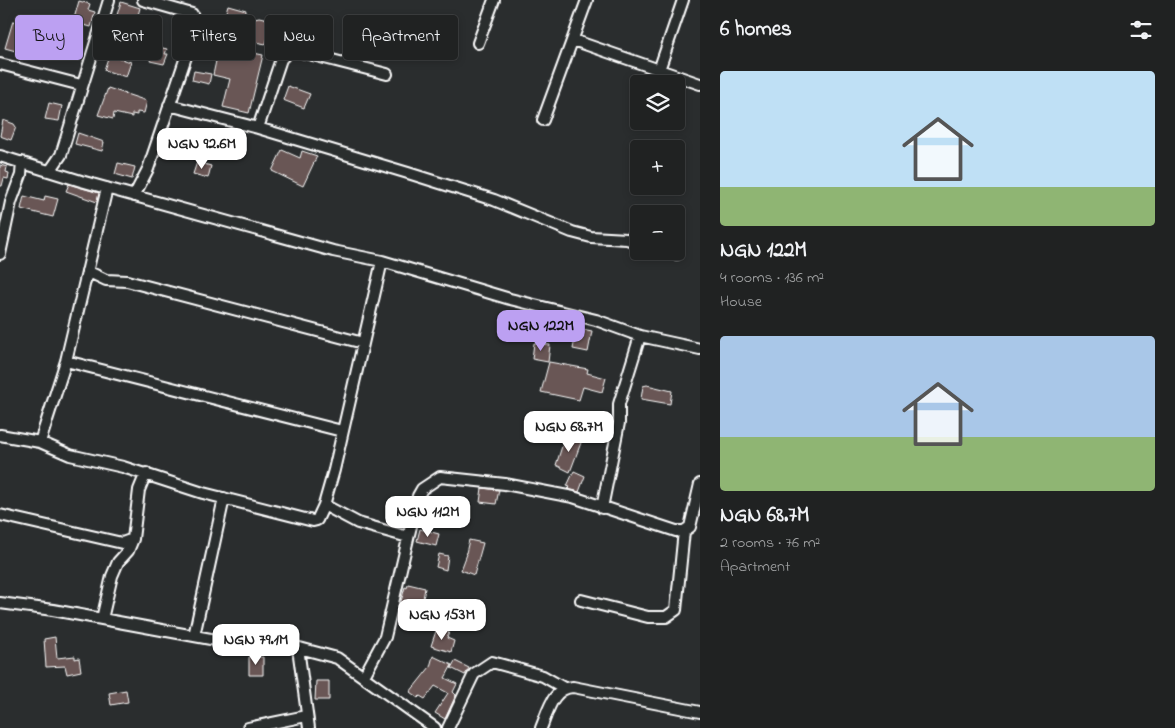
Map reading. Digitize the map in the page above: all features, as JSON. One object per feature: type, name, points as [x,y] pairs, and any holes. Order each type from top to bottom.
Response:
[{"type":"street","points":[[50,171],[61,155],[81,85],[109,0]]},
{"type":"street","points":[[134,196],[148,169],[189,48],[195,19],[192,14],[143,0]]},
{"type":"street","points":[[478,43],[494,0]]},
{"type":"street","points":[[543,120],[587,0]]},
{"type":"street","points":[[659,70],[683,0]]},
{"type":"street","points":[[573,40],[700,84]]},
{"type":"street","points":[[258,128],[281,60],[287,53],[297,51],[386,74]]},
{"type":"street","points":[[0,64],[81,85]]},
{"type":"street","points":[[169,105],[258,128],[494,200],[572,232],[591,237],[630,240]]},
{"type":"street","points":[[0,156],[134,196],[333,250],[382,261],[510,299],[596,320],[640,336],[700,349]]},
{"type":"street","points":[[0,254],[12,202],[21,176],[22,162]]},
{"type":"street","points":[[40,442],[66,361],[107,188]]},
{"type":"street","points":[[0,435],[40,442],[70,456],[146,473],[224,498],[313,521],[317,520],[324,505],[382,261]]},
{"type":"street","points":[[87,271],[106,280],[127,281],[363,342]]},
{"type":"street","points":[[602,508],[619,423],[619,404],[640,336]]},
{"type":"street","points":[[66,361],[342,431]]},
{"type":"street","points":[[102,619],[112,576],[118,562],[128,551],[132,539],[139,490],[146,473]]},
{"type":"street","points":[[364,676],[385,637],[418,496],[422,489],[440,477],[505,484],[573,497],[676,531],[684,531],[690,527],[700,484]]},
{"type":"street","points":[[194,636],[224,498]]},
{"type":"street","points":[[324,505],[358,523],[408,537]]},
{"type":"street","points":[[0,515],[16,517],[104,540],[122,543],[132,539]]},
{"type":"street","points":[[582,600],[648,617],[666,617],[676,610],[684,531]]},
{"type":"street","points":[[0,603],[102,619],[227,642],[298,648],[337,658],[435,728]]},
{"type":"street","points":[[298,648],[308,728]]},
{"type":"street","points":[[448,728],[474,674],[492,662],[542,676],[564,688]]},
{"type":"street","points":[[541,728],[557,693],[564,688],[573,687],[700,712]]},
{"type":"street","points":[[248,728],[306,716]]},
{"type":"building","points":[[79,1],[90,4],[88,10],[95,12],[91,27],[83,25],[83,15],[75,15]]},
{"type":"building","points":[[121,2],[140,8],[138,15],[117,15]]},
{"type":"building","points":[[228,5],[246,10],[244,15],[225,15]]},
{"type":"building","points":[[255,18],[265,18],[265,44],[255,42]]},
{"type":"building","points":[[13,21],[15,22],[15,51],[5,48]]},
{"type":"building","points":[[162,48],[167,49],[165,54],[168,54],[164,64],[150,61],[162,60]]},
{"type":"building","points":[[255,53],[263,55],[249,113],[223,107],[230,79],[213,75],[216,61],[211,60],[255,60]]},
{"type":"building","points":[[107,60],[131,62],[126,77],[104,70]]},
{"type":"building","points":[[194,71],[211,74],[209,84],[192,80]]},
{"type":"building","points":[[288,86],[310,94],[304,108],[283,100]]},
{"type":"building","points":[[108,88],[147,101],[144,113],[137,112],[137,115],[132,114],[132,117],[114,113],[113,119],[98,115]]},
{"type":"building","points":[[49,103],[62,106],[59,121],[45,119]]},
{"type":"building","points":[[3,120],[14,124],[16,127],[11,140],[0,136]]},
{"type":"building","points":[[78,133],[104,142],[102,151],[75,144]]},
{"type":"building","points":[[282,150],[300,158],[302,151],[317,156],[303,186],[272,171]]},
{"type":"building","points":[[197,162],[211,166],[208,178],[193,174]]},
{"type":"building","points":[[118,163],[135,167],[132,179],[115,174]]},
{"type":"building","points":[[0,165],[7,167],[6,172],[9,173],[8,179],[4,178],[2,186],[0,186]]},
{"type":"building","points":[[69,184],[99,193],[97,202],[66,191]]},
{"type":"building","points":[[24,196],[44,201],[45,196],[58,199],[53,217],[21,209]]},
{"type":"building","points":[[577,328],[592,331],[588,352],[573,349]]},
{"type":"building","points":[[534,343],[550,345],[548,362],[532,359]]},
{"type":"building","points":[[549,362],[588,369],[587,373],[606,378],[602,392],[583,387],[579,400],[541,392]]},
{"type":"building","points":[[647,385],[672,391],[670,404],[641,399],[643,386]]},
{"type":"building","points":[[566,434],[582,440],[570,472],[556,465]]},
{"type":"building","points":[[574,471],[585,476],[579,492],[568,489],[570,487],[567,486]]},
{"type":"building","points":[[482,488],[499,490],[496,504],[480,502]]},
{"type":"building","points":[[420,529],[439,534],[436,546],[417,541]]},
{"type":"building","points":[[469,540],[483,543],[474,575],[461,570],[467,554]]},
{"type":"building","points":[[439,554],[448,556],[446,570],[436,567]]},
{"type":"building","points":[[408,584],[425,588],[421,610],[440,615],[436,629],[428,627],[428,624],[400,617],[402,611],[398,610],[405,587],[407,588]]},
{"type":"building","points":[[437,628],[449,632],[447,638],[454,641],[451,652],[431,646]]},
{"type":"building","points":[[55,637],[57,658],[75,656],[75,659],[79,658],[81,671],[67,674],[65,666],[46,667],[44,639]]},
{"type":"building","points":[[433,656],[452,665],[445,678],[457,684],[453,692],[456,695],[445,719],[435,713],[448,693],[435,686],[425,699],[420,696],[418,698],[410,692],[430,667]]},
{"type":"building","points":[[249,657],[263,657],[263,675],[249,675]]},
{"type":"building","points":[[455,661],[469,668],[465,675],[451,668]]},
{"type":"building","points":[[316,681],[329,681],[329,700],[315,700]]},
{"type":"building","points":[[126,690],[128,702],[111,705],[109,693]]}]
